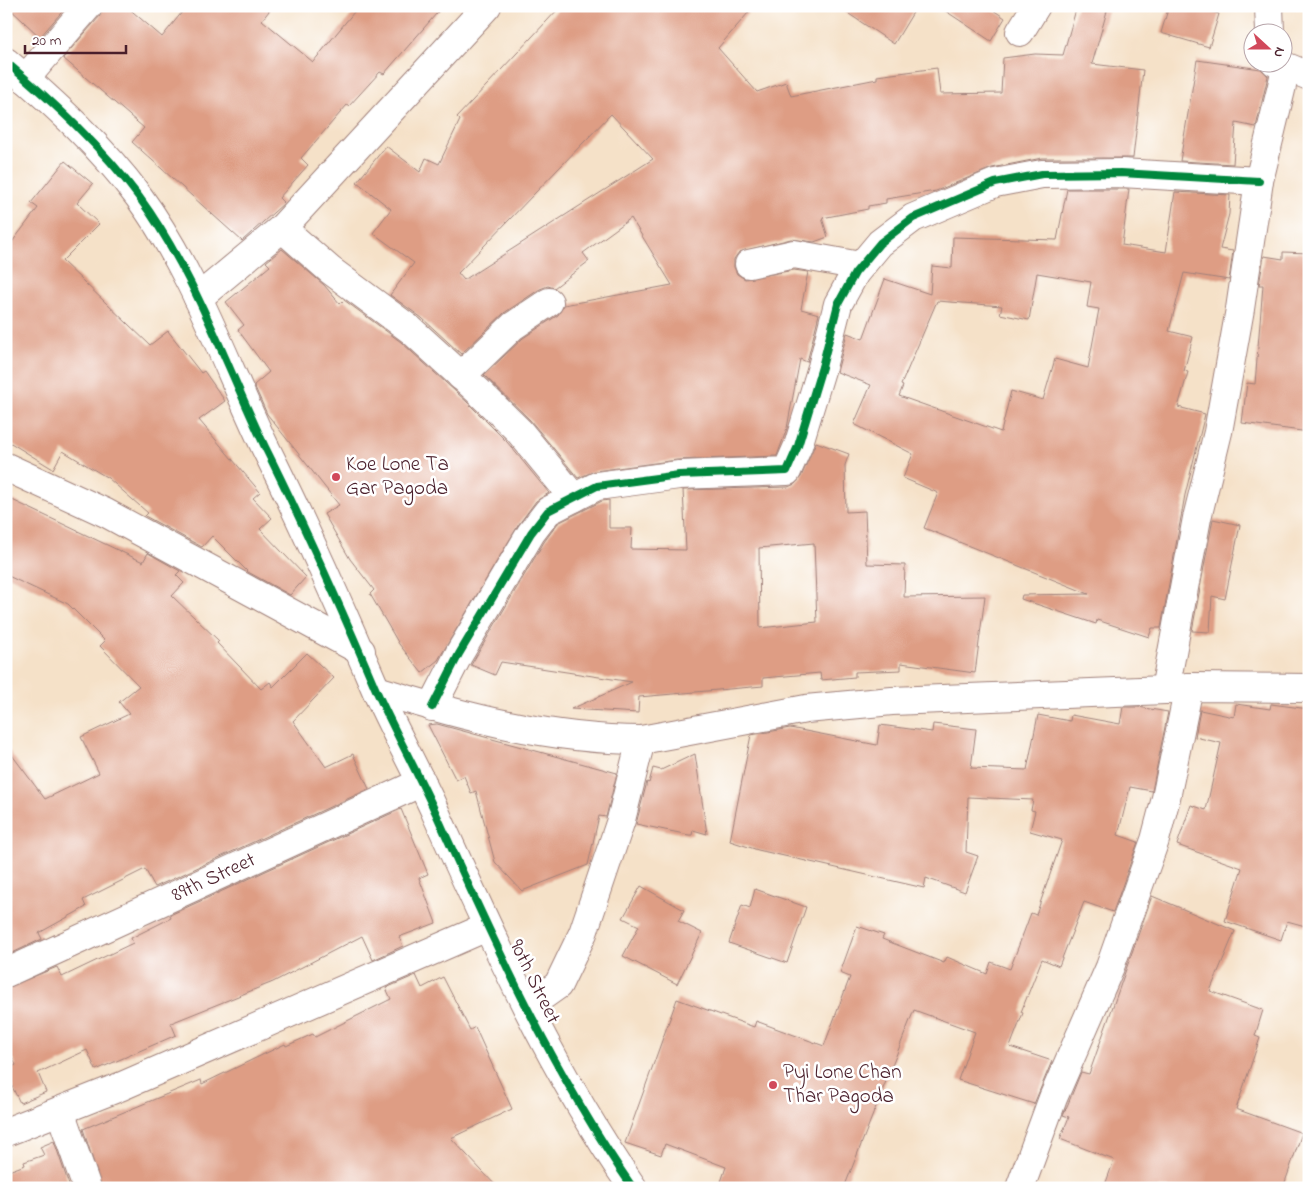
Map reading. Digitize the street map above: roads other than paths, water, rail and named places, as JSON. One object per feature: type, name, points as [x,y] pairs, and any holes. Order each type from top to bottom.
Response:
[{"type":"street","points":[[16,70],[88,6]]},
{"type":"street","points":[[198,298],[282,228],[487,6]]},
{"type":"street","points":[[1020,32],[1036,6]]},
{"type":"street","points":[[1268,6],[1269,22]]},
{"type":"street","name":"90th Street","points":[[16,70],[104,155],[139,197],[198,298],[487,927],[548,1048],[633,1188]]},
{"type":"street","points":[[1020,1188],[1053,1098],[1110,967],[1154,840],[1166,798],[1197,518],[1218,432],[1240,309],[1259,181],[1289,72]]},
{"type":"street","points":[[432,707],[459,654],[531,532],[548,511],[597,486],[679,475],[787,471],[798,446],[822,367],[838,304],[860,266],[880,243],[913,218],[994,183],[1042,174],[1121,173],[1259,181]]},
{"type":"street","points":[[282,228],[330,270],[411,330],[461,376],[519,431],[574,498]]},
{"type":"street","points":[[749,264],[794,254],[860,266]]},
{"type":"street","points":[[461,376],[513,326],[549,302]]},
{"type":"street","points":[[6,467],[106,513],[361,651]]},
{"type":"street","points":[[377,690],[432,707],[517,726],[616,740],[641,740],[806,709],[892,701],[1177,689],[1309,688]]},
{"type":"street","points":[[527,1007],[558,985],[583,933],[621,820],[641,740]]},
{"type":"street","name":"89th Street","points":[[6,974],[422,782]]},
{"type":"street","points":[[6,1132],[60,1111],[487,927]]},
{"type":"street","points":[[60,1111],[86,1188]]},
{"type":"place","name":"Koe Lone Ta Gar Pagoda","points":[[336,477]]},
{"type":"place","name":"Pyi Lone Chan Thar Pagoda","points":[[773,1085]]}]
